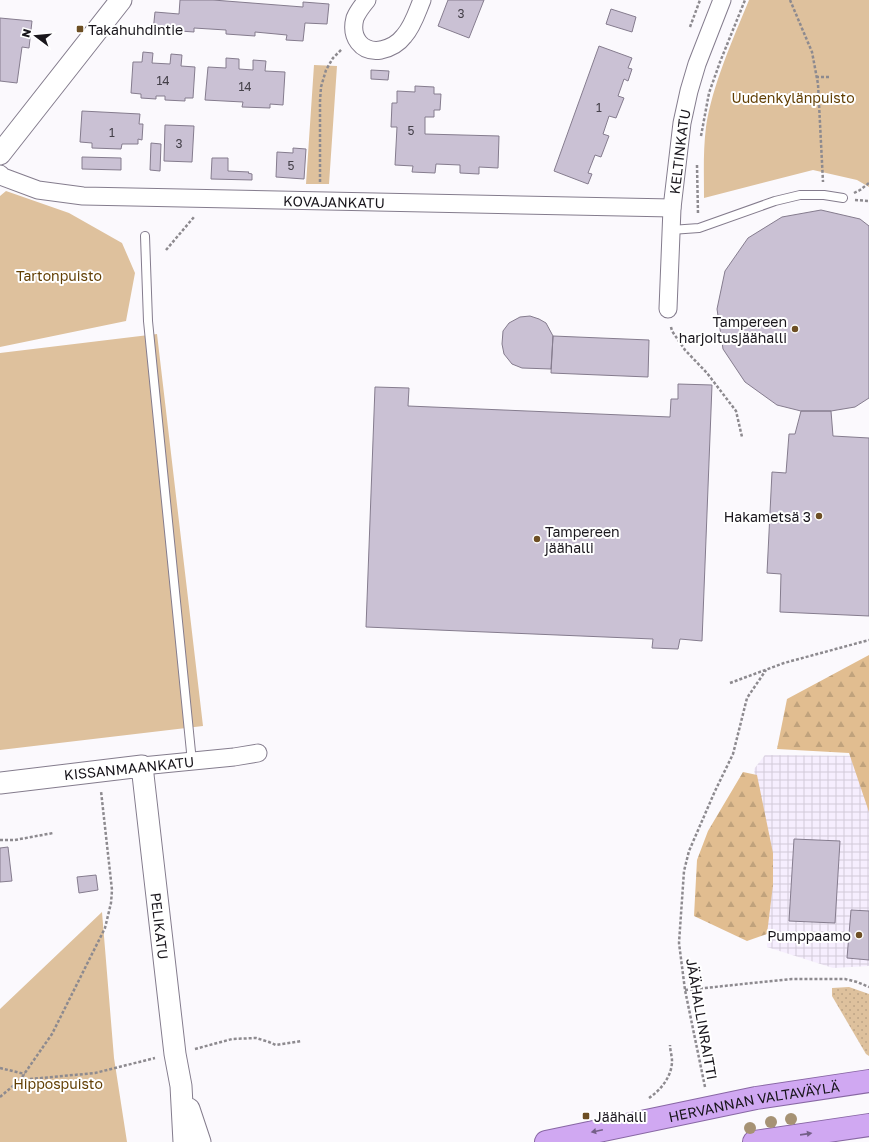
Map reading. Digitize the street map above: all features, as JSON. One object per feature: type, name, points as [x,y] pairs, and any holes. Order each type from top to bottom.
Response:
[{"type":"highway","name":"HERVANNAN VALTAVÄYLÄ","points":[[546,1142],[756,1098],[869,1081]]},
{"type":"highway","points":[[754,1142],[869,1125]]},
{"type":"street","points":[[0,154],[121,0]]},
{"type":"street","points":[[367,0],[359,10],[356,17],[354,30],[360,44],[370,50],[389,48],[405,36],[413,23],[422,0]]},
{"type":"street","name":"KELTINKATU","points":[[668,309],[672,208],[682,123],[689,91],[699,58],[722,0]]},
{"type":"street","name":"KOVAJANKATU","points":[[0,174],[3,177],[38,190],[83,196],[672,208]]},
{"type":"street","name":"KISSANMAANKATU","points":[[0,783],[142,766],[234,758],[258,753]]},
{"type":"street","name":"PELIKATU","points":[[142,766],[175,1054],[181,1086],[184,1142]]},
{"type":"street","name":"PELIKATU","points":[[181,1086],[200,1142]]},
{"type":"lane","points":[[671,230],[699,228],[775,201],[800,194],[824,195],[843,198]]},
{"type":"lane","points":[[144,236],[148,322],[192,762]]},
{"type":"path","points":[[699,143],[710,93],[720,62],[745,0]]},
{"type":"path","points":[[790,0],[812,52],[818,84],[824,195]]},
{"type":"path","points":[[321,201],[321,87],[326,70],[333,58],[356,37]]},
{"type":"path","points":[[816,77],[830,78]]},
{"type":"path","points":[[697,162],[699,228]]},
{"type":"path","points":[[166,250],[210,199]]},
{"type":"path","points":[[668,309],[672,331],[685,350],[707,373],[736,411],[742,437]]},
{"type":"path","points":[[730,683],[784,663],[869,640]]},
{"type":"path","name":"JÄÄHALLINRAITTI","points":[[705,1090],[685,990],[679,943],[684,870],[689,851],[733,754],[747,698],[766,670]]},
{"type":"path","points":[[0,1097],[25,1074],[52,1034],[106,928],[111,903],[111,876],[98,771]]},
{"type":"path","points":[[0,840],[15,840],[53,833]]},
{"type":"path","points":[[685,990],[792,979],[845,979],[869,987]]},
{"type":"path","points":[[20,1080],[95,1073],[232,1039],[256,1038],[276,1045],[302,1041]]},
{"type":"path","points":[[645,1101],[661,1089],[666,1080],[672,1061],[670,1045]]},
{"type":"path","points":[[0,1068],[25,1074]]},
{"type":"shaded area","points":[[765,755],[869,756],[869,966],[833,968],[767,947],[768,871],[754,769]]},
{"type":"green space","name":"Uudenkylänpuisto","points":[[749,0],[869,0],[869,187],[857,180],[813,170],[704,198],[704,145],[709,111],[718,79]]},
{"type":"green space","points":[[314,65],[337,66],[329,184],[306,184]]},
{"type":"green space","name":"Tartonpuisto","points":[[6,191],[69,213],[122,243],[135,273],[126,321],[0,347],[0,196]]},
{"type":"green space","points":[[157,334],[203,726],[0,750],[0,353]]},
{"type":"green space","points":[[869,655],[869,812],[849,753],[777,749],[787,699]]},
{"type":"green space","points":[[743,772],[757,775],[773,853],[773,885],[767,934],[747,941],[694,916],[697,860],[708,831]]},
{"type":"green space","name":"Hippospuisto","points":[[102,912],[114,1058],[127,1142],[0,1142],[0,1009]]},
{"type":"green space","points":[[849,987],[869,994],[869,1056],[866,1054],[832,996],[832,988]]},
{"type":"building","points":[[180,0],[213,0],[303,7],[303,2],[329,4],[327,24],[305,23],[303,41],[286,40],[287,35],[255,32],[255,36],[226,34],[226,30],[194,28],[194,32],[180,31],[180,34],[153,31],[155,12],[179,14]]},
{"type":"building","points":[[448,0],[484,0],[469,38],[438,26]]},
{"type":"building","points":[[611,9],[636,17],[632,32],[606,24]]},
{"type":"building","points":[[0,18],[32,21],[29,48],[22,47],[17,83],[0,81]]},
{"type":"building","points":[[599,46],[632,58],[628,68],[632,69],[628,81],[624,79],[618,96],[624,98],[616,118],[609,116],[603,134],[609,136],[601,157],[595,155],[588,173],[592,174],[588,184],[554,171]]},
{"type":"building","points":[[143,52],[153,53],[152,63],[170,64],[171,54],[182,55],[181,66],[195,67],[193,98],[185,98],[185,101],[165,100],[165,96],[156,96],[156,99],[141,98],[141,94],[131,93],[133,62],[142,62]]},
{"type":"building","points":[[226,58],[239,59],[239,69],[253,70],[253,60],[266,61],[265,71],[285,72],[283,105],[270,104],[270,108],[242,107],[243,102],[205,100],[208,67],[226,68]]},
{"type":"building","points":[[371,70],[389,71],[388,80],[371,79]]},
{"type":"building","points":[[415,86],[434,87],[434,94],[441,94],[440,110],[434,110],[434,117],[425,117],[425,134],[499,136],[498,168],[479,167],[479,174],[460,173],[460,165],[436,164],[435,173],[412,172],[413,166],[395,165],[397,127],[391,127],[392,103],[397,103],[397,91],[415,92]]},
{"type":"building","points":[[82,111],[140,114],[139,124],[143,124],[142,140],[138,139],[138,144],[122,144],[121,149],[92,148],[92,143],[80,142]]},
{"type":"building","points":[[165,125],[194,126],[192,162],[164,161]]},
{"type":"building","points":[[151,143],[161,144],[160,171],[150,170]]},
{"type":"building","points":[[293,148],[306,149],[304,179],[276,177],[277,152],[293,153]]},
{"type":"building","points":[[82,157],[121,158],[121,170],[82,169]]},
{"type":"building","points":[[212,158],[228,158],[228,171],[249,172],[248,173],[252,174],[252,180],[211,179]]},
{"type":"building","name":"Tampereen harjoitusjäähalli","points":[[821,210],[860,219],[869,226],[869,398],[855,407],[831,411],[801,411],[777,405],[745,382],[723,349],[717,309],[725,271],[748,238],[782,217]]},
{"type":"building","points":[[530,316],[546,323],[553,336],[551,369],[522,368],[512,364],[504,354],[502,344],[503,331],[509,323],[520,317]]},
{"type":"building","points":[[553,336],[649,340],[648,377],[551,373]]},
{"type":"building","name":"Tampereen jäähalli","points":[[678,384],[712,385],[702,641],[680,639],[678,649],[652,648],[653,639],[366,627],[375,387],[409,388],[408,406],[670,417],[671,399],[678,399]]},
{"type":"building","name":"Hakametsä 3","points":[[801,411],[831,411],[833,436],[869,438],[869,616],[780,612],[781,574],[767,573],[772,472],[786,473],[789,434],[795,434]]},
{"type":"building","points":[[794,839],[840,841],[835,923],[789,921]]},
{"type":"building","points":[[8,847],[12,881],[0,882],[0,848]]},
{"type":"building","points":[[96,875],[98,890],[79,893],[77,877]]},
{"type":"building","name":"Pumppaamo","points":[[851,910],[869,911],[869,960],[847,958]]},
{"type":"place","name":"Takahuhdintie","points":[[80,29]]},
{"type":"place","name":"Tampereen harjoitusjäähalli","points":[[795,329]]},
{"type":"place","name":"Hakametsä 3","points":[[819,516]]},
{"type":"place","name":"Tampereen jäähalli","points":[[537,539]]},
{"type":"place","name":"Pumppaamo","points":[[859,935]]},
{"type":"place","name":"Jäähalli","points":[[586,1116]]}]
